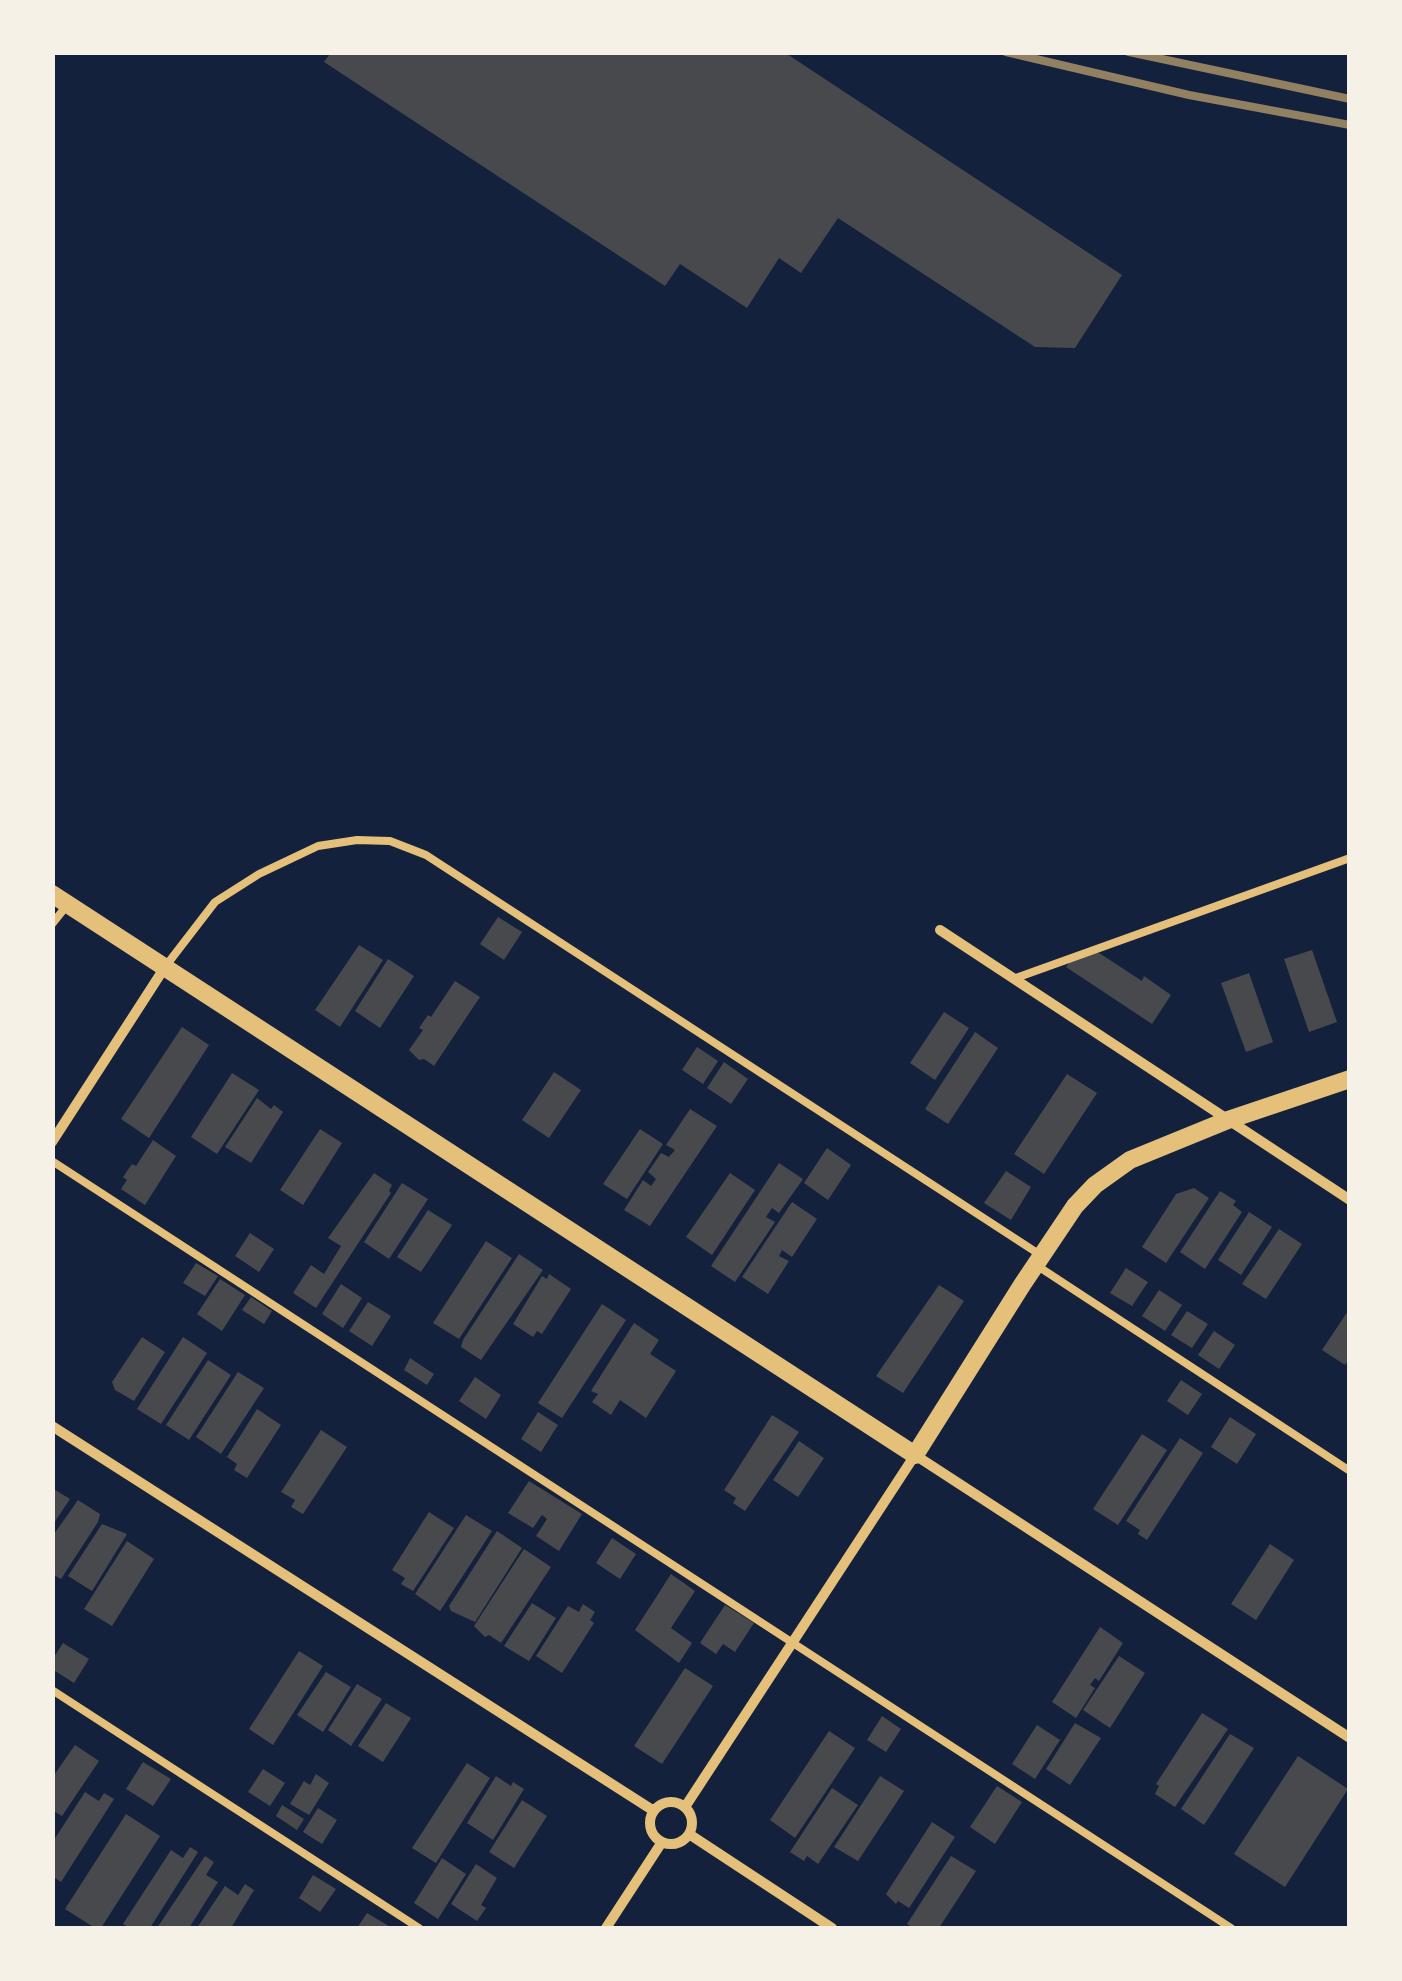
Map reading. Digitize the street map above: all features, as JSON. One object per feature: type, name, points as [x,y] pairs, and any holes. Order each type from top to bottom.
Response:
[{"type":"street","points":[[60,899],[1350,1738]]},
{"type":"street","points":[[940,930],[1350,1200]]},
{"type":"street","points":[[52,1142],[165,967]]},
{"type":"street","points":[[685,1807],[1075,1206],[1112,1171],[1130,1160],[1228,1120],[1350,1079]]},
{"type":"street","points":[[52,1426],[654,1811]]},
{"type":"street","points":[[664,1802],[685,1807],[692,1817],[689,1834],[674,1844],[662,1842],[650,1828],[654,1811],[664,1802]]},
{"type":"street","points":[[689,1834],[832,1928]]},
{"type":"street","points":[[606,1928],[662,1842]]},
{"type":"lane","points":[[165,967],[215,902],[259,874],[318,846],[356,840],[390,841],[426,855],[1039,1260],[1350,1471]]},
{"type":"lane","points":[[1013,979],[1350,858]]},
{"type":"lane","points":[[52,924],[60,899]]},
{"type":"lane","points":[[52,1162],[1230,1928]]},
{"type":"lane","points":[[52,1690],[419,1928]]},
{"type":"building","points":[[322,52],[784,52],[1122,275],[1075,348],[1035,347],[838,218],[801,273],[779,258],[747,308],[680,264],[665,286],[324,62],[329,55]]},
{"type":"building","points":[[498,917],[522,932],[504,960],[480,944]]},
{"type":"building","points":[[359,945],[383,960],[340,1027],[315,1010]]},
{"type":"building","points":[[1312,950],[1337,1022],[1309,1032],[1284,959]]},
{"type":"building","points":[[1096,951],[1171,995],[1152,1024],[1066,967],[1071,960]]},
{"type":"building","points":[[388,959],[414,976],[380,1028],[355,1011]]},
{"type":"building","points":[[1249,973],[1273,1042],[1246,1052],[1221,983]]},
{"type":"building","points":[[455,981],[480,997],[434,1066],[419,1060],[409,1050],[423,1030],[419,1028]]},
{"type":"building","points":[[944,1012],[969,1028],[935,1080],[910,1063]]},
{"type":"building","points":[[182,1027],[209,1045],[149,1138],[121,1119]]},
{"type":"building","points":[[975,1032],[998,1048],[948,1124],[925,1109]]},
{"type":"building","points":[[697,1047],[718,1061],[703,1084],[682,1070]]},
{"type":"building","points":[[724,1062],[748,1079],[731,1104],[707,1088]]},
{"type":"building","points":[[554,1072],[581,1090],[549,1138],[522,1120]]},
{"type":"building","points":[[232,1073],[259,1090],[217,1154],[191,1137]]},
{"type":"building","points":[[1067,1074],[1097,1093],[1044,1174],[1014,1154]]},
{"type":"building","points":[[257,1098],[271,1109],[274,1105],[283,1112],[251,1163],[225,1147]]},
{"type":"building","points":[[690,1109],[717,1126],[650,1226],[624,1210],[643,1180],[651,1186],[656,1179],[648,1172],[661,1153],[669,1157],[675,1150],[666,1145]]},
{"type":"building","points":[[320,1129],[342,1143],[303,1205],[280,1190]]},
{"type":"building","points":[[640,1129],[663,1144],[627,1199],[603,1184]]},
{"type":"building","points":[[153,1140],[176,1156],[145,1205],[121,1189],[127,1180],[123,1177],[132,1164],[136,1166]]},
{"type":"building","points":[[827,1148],[851,1165],[828,1200],[804,1183]]},
{"type":"building","points":[[779,1163],[803,1179],[779,1213],[772,1208],[766,1217],[775,1222],[735,1282],[711,1266]]},
{"type":"building","points":[[1006,1171],[1031,1187],[1011,1220],[984,1203]]},
{"type":"building","points":[[374,1173],[392,1185],[391,1193],[316,1308],[293,1293],[311,1265],[324,1274],[341,1246],[328,1238]]},
{"type":"building","points":[[730,1173],[755,1190],[712,1255],[686,1237]]},
{"type":"building","points":[[402,1183],[428,1199],[389,1259],[364,1242]]},
{"type":"building","points":[[1194,1188],[1209,1198],[1166,1263],[1142,1247],[1176,1194]]},
{"type":"building","points":[[1220,1191],[1236,1201],[1233,1205],[1242,1212],[1205,1269],[1180,1252]]},
{"type":"building","points":[[792,1202],[817,1219],[792,1257],[782,1250],[779,1256],[789,1261],[768,1294],[742,1277]]},
{"type":"building","points":[[428,1210],[452,1225],[421,1272],[397,1257]]},
{"type":"building","points":[[1249,1212],[1272,1227],[1241,1275],[1218,1260]]},
{"type":"building","points":[[1279,1229],[1302,1244],[1266,1299],[1242,1284]]},
{"type":"building","points":[[250,1233],[274,1249],[259,1272],[235,1256]]},
{"type":"building","points":[[486,1241],[512,1258],[459,1339],[433,1323]]},
{"type":"building","points":[[519,1254],[543,1270],[481,1360],[461,1347],[463,1340]]},
{"type":"building","points":[[196,1263],[218,1276],[205,1296],[183,1283]]},
{"type":"building","points":[[1126,1268],[1148,1282],[1132,1306],[1110,1293]]},
{"type":"building","points":[[549,1274],[571,1289],[542,1334],[537,1331],[533,1337],[513,1324],[542,1276],[547,1279]]},
{"type":"building","points":[[220,1279],[245,1295],[222,1331],[197,1314]]},
{"type":"building","points":[[341,1284],[362,1298],[343,1328],[322,1314]]},
{"type":"building","points":[[939,1285],[964,1301],[903,1393],[876,1376]]},
{"type":"building","points":[[1159,1290],[1182,1305],[1165,1331],[1142,1316]]},
{"type":"building","points":[[251,1297],[272,1311],[264,1324],[242,1310]]},
{"type":"building","points":[[368,1302],[391,1316],[372,1346],[349,1331]]},
{"type":"building","points":[[602,1304],[626,1320],[562,1418],[538,1403]]},
{"type":"building","points":[[1350,1308],[1350,1358],[1345,1365],[1322,1350]]},
{"type":"building","points":[[1187,1311],[1208,1324],[1192,1348],[1171,1335]]},
{"type":"building","points":[[634,1323],[659,1340],[650,1354],[676,1371],[646,1418],[620,1400],[611,1415],[592,1402],[598,1394],[591,1391]]},
{"type":"building","points":[[1214,1331],[1235,1345],[1219,1369],[1198,1355]]},
{"type":"building","points":[[142,1337],[165,1352],[134,1401],[115,1390],[112,1382]]},
{"type":"building","points":[[183,1337],[207,1353],[161,1424],[137,1409]]},
{"type":"building","points":[[410,1358],[434,1374],[427,1385],[404,1370]]},
{"type":"building","points":[[208,1360],[231,1375],[189,1440],[166,1425]]},
{"type":"building","points":[[238,1372],[264,1388],[221,1454],[196,1437]]},
{"type":"building","points":[[475,1377],[501,1395],[486,1419],[459,1401]]},
{"type":"building","points":[[1181,1380],[1202,1394],[1188,1415],[1167,1401]]},
{"type":"building","points":[[257,1409],[281,1425],[247,1478],[234,1470],[237,1464],[227,1457]]},
{"type":"building","points":[[538,1412],[558,1425],[541,1452],[521,1439]]},
{"type":"building","points":[[772,1415],[799,1432],[745,1511],[724,1490]]},
{"type":"building","points":[[1230,1417],[1256,1434],[1237,1464],[1211,1447]]},
{"type":"building","points":[[321,1430],[347,1447],[303,1514],[291,1507],[295,1500],[281,1492]]},
{"type":"building","points":[[1142,1434],[1167,1450],[1118,1525],[1093,1509]]},
{"type":"building","points":[[1180,1438],[1203,1453],[1147,1540],[1126,1521]]},
{"type":"building","points":[[799,1441],[824,1458],[798,1497],[773,1480]]},
{"type":"building","points":[[529,1481],[582,1514],[559,1551],[536,1536],[547,1519],[542,1515],[533,1528],[508,1513]]},
{"type":"building","points":[[52,1488],[70,1499],[52,1526]]},
{"type":"building","points":[[78,1500],[100,1514],[61,1579],[52,1574],[52,1537]]},
{"type":"building","points":[[429,1512],[454,1528],[413,1591],[401,1584],[405,1578],[392,1570]]},
{"type":"building","points":[[466,1515],[492,1531],[440,1611],[415,1594]]},
{"type":"building","points":[[102,1524],[127,1534],[92,1591],[68,1576]]},
{"type":"building","points":[[497,1531],[522,1548],[475,1622],[451,1611],[449,1606]]},
{"type":"building","points":[[612,1538],[636,1554],[620,1579],[596,1563]]},
{"type":"building","points":[[127,1541],[154,1559],[112,1626],[84,1609]]},
{"type":"building","points":[[1270,1544],[1294,1560],[1256,1620],[1231,1604]]},
{"type":"building","points":[[524,1549],[551,1567],[501,1643],[489,1635],[485,1637],[474,1626]]},
{"type":"building","points":[[671,1574],[695,1591],[671,1628],[692,1643],[679,1663],[635,1630]]},
{"type":"building","points":[[532,1603],[556,1618],[529,1661],[504,1646]]},
{"type":"building","points":[[583,1604],[595,1612],[590,1620],[594,1623],[562,1673],[536,1656],[568,1606],[579,1612]]},
{"type":"building","points":[[725,1605],[754,1623],[735,1652],[723,1644],[716,1654],[700,1643]]},
{"type":"building","points":[[1100,1627],[1123,1643],[1099,1681],[1095,1678],[1090,1685],[1095,1688],[1076,1718],[1052,1702]]},
{"type":"building","points":[[63,1643],[89,1659],[74,1683],[52,1669],[52,1660]]},
{"type":"building","points":[[299,1651],[323,1666],[273,1745],[249,1729]]},
{"type":"building","points":[[1119,1656],[1145,1673],[1110,1728],[1083,1710]]},
{"type":"building","points":[[685,1668],[713,1686],[662,1764],[634,1746]]},
{"type":"building","points":[[326,1672],[351,1687],[323,1732],[297,1715]]},
{"type":"building","points":[[357,1684],[382,1699],[351,1746],[328,1730]]},
{"type":"building","points":[[386,1703],[411,1718],[383,1762],[358,1746]]},
{"type":"building","points":[[1202,1713],[1228,1729],[1175,1807],[1155,1794],[1159,1786],[1156,1784]]},
{"type":"building","points":[[882,1716],[901,1729],[886,1752],[867,1740]]},
{"type":"building","points":[[1075,1723],[1101,1738],[1070,1785],[1046,1769]]},
{"type":"building","points":[[1037,1725],[1060,1740],[1035,1779],[1012,1764]]},
{"type":"building","points":[[829,1731],[855,1748],[795,1838],[770,1820]]},
{"type":"building","points":[[1230,1734],[1254,1748],[1204,1825],[1181,1809]]},
{"type":"building","points":[[75,1745],[99,1761],[62,1816],[52,1810],[52,1778]]},
{"type":"building","points":[[1298,1756],[1348,1789],[1285,1887],[1234,1854]]},
{"type":"building","points":[[143,1762],[171,1779],[153,1806],[126,1789]]},
{"type":"building","points":[[467,1763],[490,1778],[436,1863],[412,1848]]},
{"type":"building","points":[[263,1769],[285,1783],[270,1806],[248,1792]]},
{"type":"building","points":[[316,1774],[329,1783],[309,1815],[290,1804],[304,1781],[310,1785]]},
{"type":"building","points":[[496,1776],[524,1789],[493,1840],[467,1823]]},
{"type":"building","points":[[880,1776],[904,1791],[858,1861],[834,1847]]},
{"type":"building","points":[[997,1786],[1022,1802],[995,1844],[970,1827]]},
{"type":"building","points":[[832,1788],[858,1805],[818,1864],[807,1856],[804,1861],[790,1852]]},
{"type":"building","points":[[85,1792],[99,1801],[104,1793],[114,1799],[61,1882],[52,1876],[52,1843]]},
{"type":"building","points":[[522,1800],[547,1816],[514,1868],[489,1852]]},
{"type":"building","points":[[282,1805],[304,1819],[297,1830],[276,1816]]},
{"type":"building","points":[[318,1808],[337,1820],[322,1844],[303,1832]]},
{"type":"building","points":[[126,1814],[160,1836],[101,1928],[95,1928],[65,1909]]},
{"type":"building","points":[[932,1822],[955,1837],[909,1908],[898,1901],[896,1904],[886,1894]]},
{"type":"building","points":[[190,1847],[198,1852],[150,1928],[123,1924],[171,1850],[183,1858]]},
{"type":"building","points":[[205,1856],[214,1862],[206,1875],[218,1882],[189,1928],[157,1928]]},
{"type":"building","points":[[951,1856],[976,1871],[939,1928],[913,1928],[907,1924]]},
{"type":"building","points":[[442,1858],[466,1874],[438,1919],[414,1903]]},
{"type":"building","points":[[476,1864],[497,1878],[481,1905],[486,1908],[477,1921],[451,1904]]},
{"type":"building","points":[[313,1875],[336,1889],[320,1912],[299,1898]]},
{"type":"building","points":[[245,1884],[254,1890],[231,1928],[197,1928],[225,1886],[238,1895]]},
{"type":"building","points":[[367,1913],[392,1928],[357,1928]]},
{"type":"railway","points":[[1006,52],[1189,95],[1350,125]]},
{"type":"railway","points":[[1129,52],[1350,99]]}]
